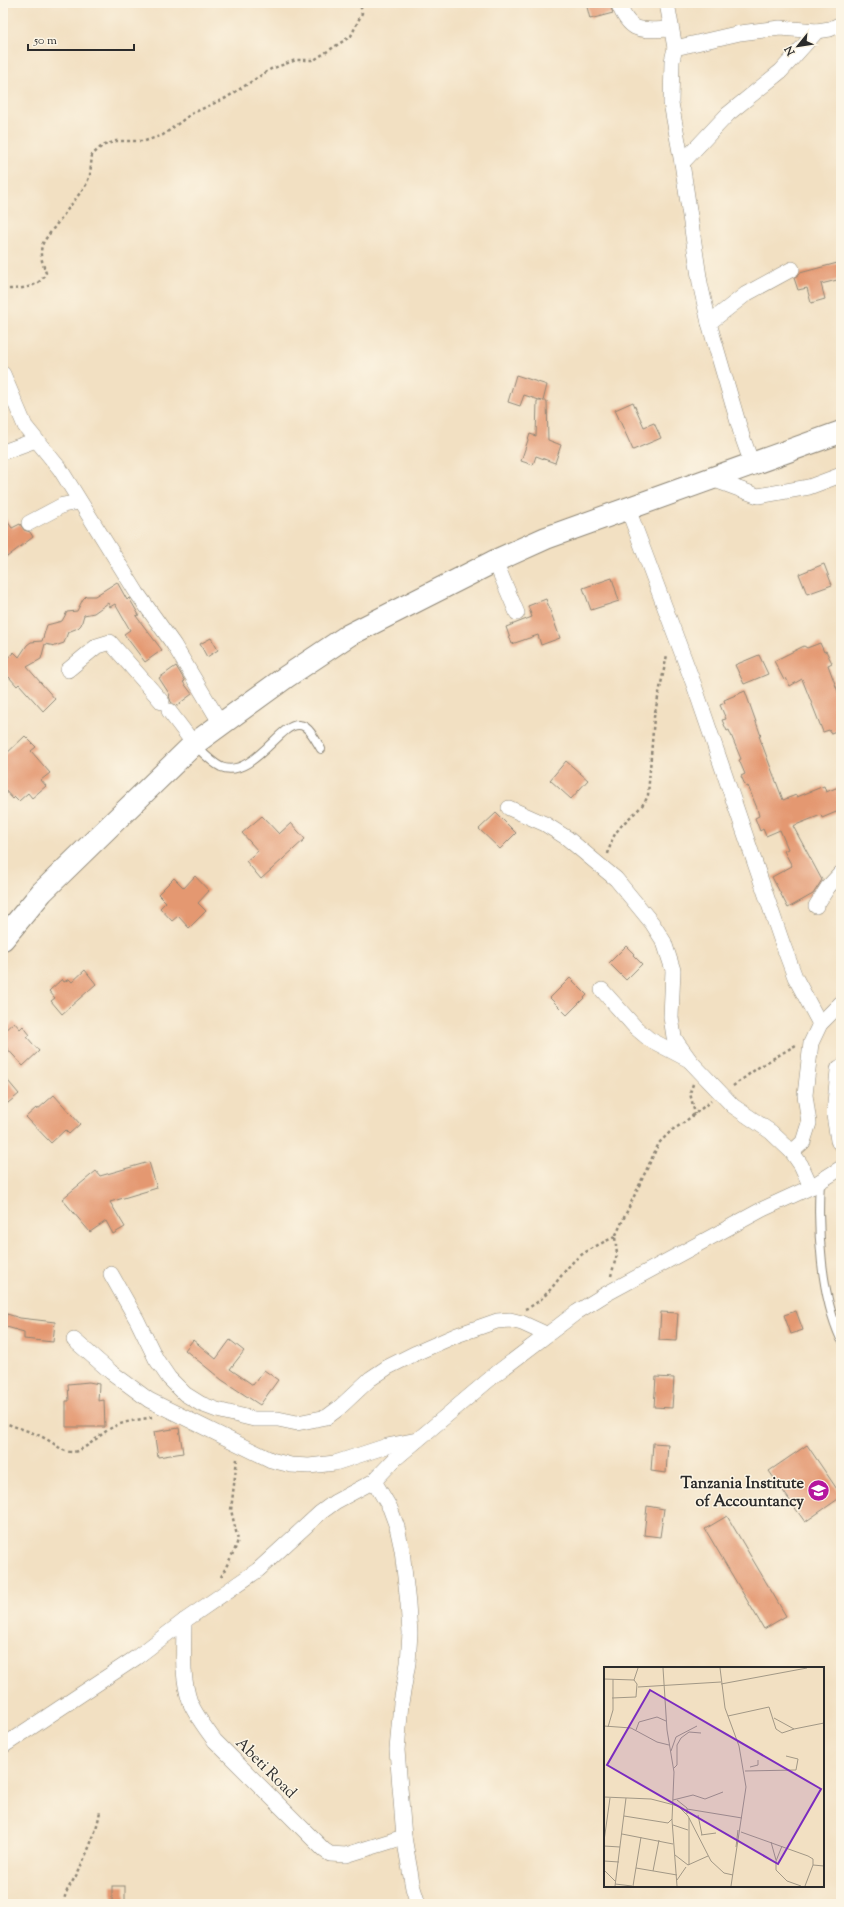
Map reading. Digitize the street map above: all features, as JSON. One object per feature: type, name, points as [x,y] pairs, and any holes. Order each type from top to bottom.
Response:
[{"type":"highway","points":[[3,939],[42,892],[194,744],[286,676],[349,635],[495,561],[546,538],[841,432]]},
{"type":"main road","points":[[841,1070],[836,1115],[841,1140]]},
{"type":"street","points":[[618,3],[629,24],[636,28],[646,30],[671,30]]},
{"type":"street","points":[[667,3],[675,48],[672,62],[671,102],[682,163],[700,283],[709,323],[742,436],[752,464]]},
{"type":"street","points":[[675,48],[740,32],[780,28],[817,31],[830,29],[841,24]]},
{"type":"street","points":[[682,163],[728,114],[781,71],[817,31]]},
{"type":"street","points":[[709,323],[746,294],[792,269]]},
{"type":"street","points":[[3,374],[25,426],[60,469],[79,502],[137,593],[174,645],[221,724]]},
{"type":"street","points":[[3,452],[36,440]]},
{"type":"street","points":[[712,479],[758,496],[808,487],[841,475]]},
{"type":"street","points":[[29,523],[63,504],[79,502]]},
{"type":"street","points":[[628,509],[674,628],[783,945],[795,977],[818,1028]]},
{"type":"street","points":[[495,561],[517,613]]},
{"type":"street","points":[[68,670],[97,646],[110,642],[166,707],[194,744]]},
{"type":"street","points":[[508,808],[545,824],[567,838],[616,879],[652,923],[668,952],[673,970],[671,1017],[673,1030],[678,1044],[722,1094],[743,1113],[771,1132],[792,1152],[816,1185]]},
{"type":"street","points":[[816,906],[828,887],[841,873]]},
{"type":"street","points":[[602,990],[636,1028],[649,1039],[696,1066]]},
{"type":"street","points":[[792,1152],[802,1142],[807,1132],[809,1123],[805,1095],[809,1051],[818,1028],[841,1003]]},
{"type":"street","points":[[3,1746],[137,1657],[184,1621],[258,1570],[320,1513],[335,1502],[374,1481],[394,1460],[497,1373],[546,1334],[606,1294],[763,1209],[816,1185],[841,1168]]},
{"type":"street","points":[[111,1274],[137,1320],[156,1359],[169,1378],[185,1394],[201,1404],[217,1410],[254,1419],[278,1419],[297,1423],[327,1418],[340,1408],[370,1379],[388,1367],[457,1335],[497,1321],[510,1320],[522,1323],[546,1334]]},
{"type":"street","points":[[74,1340],[132,1388],[174,1412],[271,1460],[308,1466],[335,1463],[388,1446],[419,1439]]},
{"type":"street","points":[[374,1481],[390,1508],[397,1527],[402,1550],[408,1604],[409,1648],[401,1703],[397,1750],[404,1837],[413,1888],[418,1904]]},
{"type":"street","name":"Abeti Road","points":[[184,1621],[185,1676],[190,1702],[200,1721],[215,1741],[324,1850],[330,1854],[346,1854],[404,1837]]},
{"type":"lane","points":[[194,744],[221,767],[230,769],[240,768],[250,762],[291,726],[304,726],[312,733],[321,749]]},
{"type":"lane","points":[[816,1185],[828,1300],[835,1325],[841,1339]]},
{"type":"path","points":[[3,289],[24,288],[43,279],[46,273],[40,255],[40,248],[86,185],[90,175],[91,159],[97,150],[116,141],[145,141],[163,135],[191,114],[226,98],[271,69],[296,60],[314,60],[351,36],[362,13],[360,3]]},
{"type":"path","points":[[616,879],[609,862],[608,854],[611,843],[618,831],[646,803],[648,795],[654,717],[663,670],[674,628]]},
{"type":"path","points":[[606,1294],[617,1254],[615,1238],[659,1143],[672,1130],[759,1067],[818,1028]]},
{"type":"path","points":[[695,1114],[690,1093],[696,1066]]},
{"type":"path","points":[[510,1320],[536,1304],[577,1259],[601,1243],[615,1238]]},
{"type":"path","points":[[3,1422],[47,1439],[59,1449],[72,1452],[78,1451],[90,1444],[94,1439],[113,1427],[124,1423],[174,1412]]},
{"type":"path","points":[[220,1596],[223,1570],[235,1549],[238,1540],[231,1510],[236,1476],[237,1444]]},
{"type":"path","points":[[64,1904],[64,1896],[67,1888],[78,1871],[97,1828],[100,1811]]},
{"type":"building","points":[[586,3],[609,3],[613,13],[590,19]]},
{"type":"building","points":[[841,262],[841,279],[821,284],[825,299],[811,303],[807,288],[798,290],[794,278],[800,273]]},
{"type":"building","points":[[516,375],[547,385],[543,401],[547,401],[548,440],[561,445],[555,463],[536,456],[533,465],[521,461],[530,434],[536,436],[537,401],[542,401],[524,395],[520,406],[508,402]]},
{"type":"building","points":[[633,402],[644,427],[654,423],[661,438],[633,450],[615,410]]},
{"type":"building","points":[[3,515],[12,528],[20,524],[24,530],[30,532],[33,537],[7,557],[3,550]]},
{"type":"building","points":[[824,564],[832,585],[807,594],[799,574]]},
{"type":"building","points":[[612,578],[619,601],[591,610],[583,588]]},
{"type":"building","points":[[117,582],[127,600],[129,598],[139,615],[136,616],[162,650],[145,662],[124,634],[130,630],[115,604],[110,607],[108,603],[94,613],[84,615],[81,625],[78,628],[68,632],[64,643],[55,646],[45,644],[41,659],[27,667],[55,699],[43,711],[19,684],[17,686],[9,677],[5,680],[8,675],[3,670],[3,662],[14,652],[19,657],[27,645],[31,642],[42,641],[47,625],[62,621],[67,612],[77,611],[86,596],[95,596]]},
{"type":"building","points":[[546,599],[560,638],[541,645],[538,635],[512,644],[506,627],[532,617],[528,606]]},
{"type":"building","points":[[211,638],[218,650],[207,657],[200,644]]},
{"type":"building","points":[[820,643],[824,652],[826,651],[832,663],[828,665],[841,700],[841,729],[831,733],[829,730],[823,732],[802,679],[790,686],[786,678],[784,680],[774,661],[804,646],[807,648]]},
{"type":"building","points":[[759,655],[768,674],[744,684],[735,665]]},
{"type":"building","points":[[176,666],[185,681],[183,682],[192,694],[176,706],[171,702],[170,695],[159,678]]},
{"type":"building","points":[[745,691],[761,736],[759,736],[783,800],[796,795],[797,797],[824,786],[826,792],[841,786],[841,810],[822,818],[821,815],[793,826],[822,880],[813,894],[788,908],[772,877],[792,866],[784,851],[788,849],[780,830],[766,836],[763,829],[760,831],[755,818],[759,816],[757,808],[748,786],[746,787],[741,776],[745,774],[739,760],[741,759],[729,730],[727,731],[722,720],[726,719],[720,705],[725,703],[724,700]]},
{"type":"building","points":[[25,736],[36,747],[31,751],[50,773],[41,780],[46,786],[32,798],[28,793],[19,801],[15,797],[13,799],[3,788],[3,757]]},
{"type":"building","points":[[566,761],[588,780],[571,799],[550,780]]},
{"type":"building","points":[[496,813],[516,833],[500,849],[479,829]]},
{"type":"building","points":[[262,816],[279,834],[291,823],[305,839],[261,879],[246,861],[258,851],[242,833]]},
{"type":"building","points":[[195,876],[209,891],[198,903],[206,911],[189,928],[178,916],[172,921],[160,908],[166,902],[158,894],[174,878],[184,888]]},
{"type":"building","points":[[626,946],[642,964],[626,980],[609,963]]},
{"type":"building","points":[[85,970],[96,984],[62,1014],[51,1001],[55,998],[49,991],[62,979],[64,982],[69,979],[72,982]]},
{"type":"building","points":[[570,978],[587,995],[567,1015],[550,998]]},
{"type":"building","points":[[14,1022],[20,1029],[23,1026],[30,1035],[27,1037],[39,1051],[23,1066],[3,1044],[3,1032]]},
{"type":"building","points":[[3,1075],[19,1094],[3,1107]]},
{"type":"building","points":[[54,1095],[80,1124],[69,1134],[65,1130],[51,1143],[26,1117],[36,1108],[37,1110]]},
{"type":"building","points":[[149,1162],[157,1188],[110,1202],[125,1227],[113,1234],[106,1221],[90,1232],[62,1199],[96,1171],[100,1176]]},
{"type":"building","points":[[796,1311],[803,1330],[791,1334],[784,1315]]},
{"type":"building","points":[[661,1312],[678,1313],[676,1341],[659,1340]]},
{"type":"building","points":[[7,1314],[20,1318],[55,1322],[53,1342],[24,1339],[24,1332],[3,1326]]},
{"type":"building","points":[[193,1340],[216,1359],[230,1340],[244,1351],[230,1369],[253,1385],[264,1370],[278,1380],[260,1405],[222,1380],[185,1350]]},
{"type":"building","points":[[656,1377],[674,1378],[672,1408],[654,1407]]},
{"type":"building","points":[[89,1382],[99,1384],[98,1401],[104,1400],[105,1427],[66,1427],[66,1401],[69,1401],[68,1384]]},
{"type":"building","points":[[179,1428],[183,1453],[158,1457],[154,1432]]},
{"type":"building","points":[[653,1443],[668,1444],[666,1473],[651,1471]]},
{"type":"building","points":[[807,1445],[841,1497],[805,1522],[769,1471]]},
{"type":"building","points":[[647,1506],[664,1509],[660,1537],[644,1535]]},
{"type":"building","points":[[727,1516],[786,1616],[764,1629],[705,1529]]},
{"type":"building","points":[[112,1886],[125,1886],[125,1904],[112,1904]]},
{"type":"place","name":"Tanzania Institute of Accountancy","points":[[819,1491]]}]
